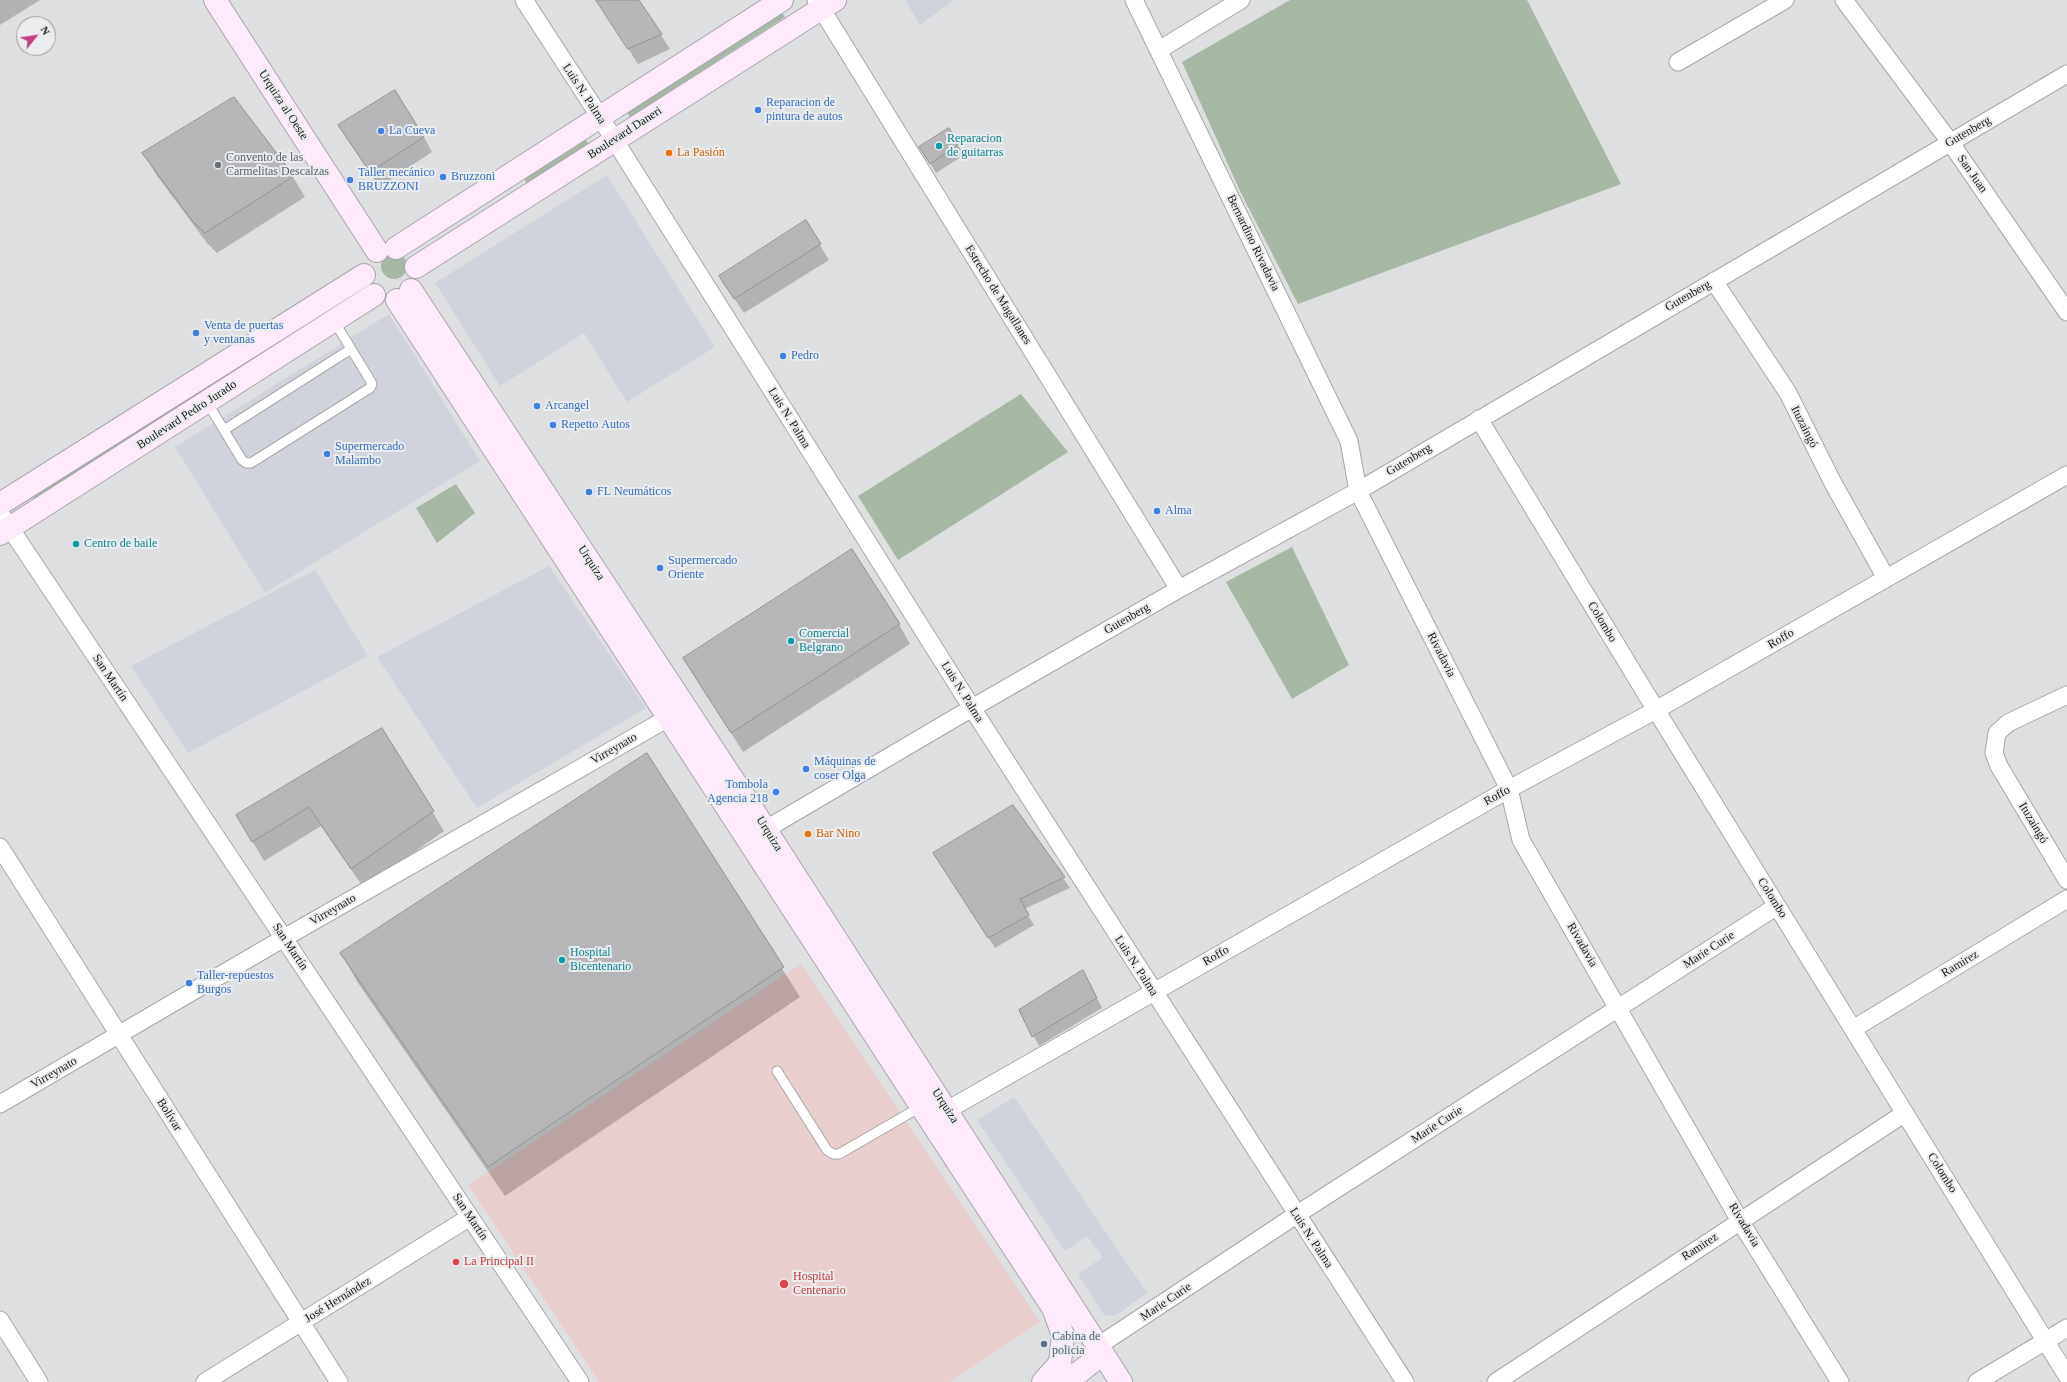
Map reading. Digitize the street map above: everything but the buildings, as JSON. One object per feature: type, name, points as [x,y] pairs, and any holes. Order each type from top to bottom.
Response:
[{"type":"main road","name":"Urquiza al Oeste","points":[[215,0],[386,249]]},
{"type":"main road","points":[[386,249],[409,254],[416,267],[415,283],[404,295],[382,299],[374,295],[369,289],[364,275],[367,261],[386,249],[499,181],[782,0]]},
{"type":"main road","name":"Boulevard Daneri","points":[[416,267],[824,3]]},
{"type":"main road","points":[[499,181],[513,205]]},
{"type":"main road","name":"Boulevard Pedro Jurado","points":[[0,504],[364,275]]},
{"type":"main road","name":"Boulevard Pedro Jurado","points":[[3,525],[207,402],[374,295]]},
{"type":"main road","name":"Urquiza","points":[[404,295],[668,718],[756,834]]},
{"type":"main road","name":"Urquiza","points":[[404,295],[934,1108],[1098,1346],[1121,1382]]},
{"type":"main road","name":"Urquiza","points":[[934,1108],[1053,1308],[1064,1335],[1060,1363],[1043,1382]]},
{"type":"main road","points":[[1050,1382],[1064,1375],[1077,1374],[1092,1362],[1098,1346]]},
{"type":"street","name":"Luis N. Palma","points":[[524,0],[600,117],[972,708],[1153,992],[1405,1382]]},
{"type":"street","name":"Bernardino Rivadavia","points":[[1134,0],[1349,441],[1358,491]]},
{"type":"street","points":[[1159,50],[1241,0]]},
{"type":"street","points":[[1678,62],[1786,0]]},
{"type":"street","name":"San Juan","points":[[1844,0],[1950,142],[2067,312]]},
{"type":"street","name":"Estrecho de Magallanes","points":[[824,3],[1179,589]]},
{"type":"street","name":"Gutenberg","points":[[756,834],[1179,589],[1358,491],[2067,74]]},
{"type":"street","name":"Ituzaingó","points":[[1714,281],[1788,394],[1833,483],[1886,578]]},
{"type":"street","name":"Colombo","points":[[1479,419],[1656,710],[2067,1376]]},
{"type":"street","name":"Roffo","points":[[934,1108],[1153,992],[1509,789],[1656,710],[2067,475]]},
{"type":"street","name":"Rivadavia","points":[[1358,491],[1509,789],[1521,840],[1619,1008],[1740,1221],[1840,1382]]},
{"type":"street","name":"San Martín","points":[[3,525],[284,938],[580,1382]]},
{"type":"street","name":"Ituzaingó","points":[[2067,695],[2008,723],[1997,733],[1994,753],[1999,766],[2067,880]]},
{"type":"street","name":"Virreynato","points":[[0,1104],[119,1036],[284,938],[668,718]]},
{"type":"street","name":"Bolívar","points":[[0,847],[339,1382]]},
{"type":"street","name":"Ramirez","points":[[1853,1029],[2067,899]]},
{"type":"street","name":"Marie Curie","points":[[1098,1346],[1296,1215],[1777,906]]},
{"type":"street","name":"Ramirez","points":[[1496,1382],[1905,1113]]},
{"type":"street","name":"José Hernández","points":[[205,1382],[470,1217]]},
{"type":"street","points":[[0,1320],[39,1382]]},
{"type":"street","points":[[1977,1382],[2067,1328]]},
{"type":"lane","points":[[207,402],[242,460],[246,463],[251,463],[370,388],[372,384],[370,380],[334,321]]},
{"type":"lane","points":[[224,430],[351,349]]},
{"type":"lane","points":[[777,1071],[827,1150],[833,1154],[839,1154],[934,1108]]},
{"type":"shaded area","points":[[905,0],[954,0],[920,25]]},
{"type":"shaded area","points":[[607,175],[715,347],[627,402],[584,333],[500,386],[435,283]]},
{"type":"shaded area","name":"Supermercado Malambo","points":[[389,314],[480,461],[265,593],[175,447]]},
{"type":"shaded area","points":[[549,566],[646,708],[477,808],[377,657]]},
{"type":"shaded area","points":[[315,570],[368,656],[188,753],[131,666]]},
{"type":"shaded area","name":"Hospital Centenario","points":[[801,964],[1040,1322],[950,1382],[599,1382],[468,1185]]},
{"type":"shaded area","points":[[1014,1097],[1147,1293],[1115,1316],[1104,1315],[1078,1274],[1103,1257],[1087,1236],[1065,1251],[977,1120]]},
{"type":"green space","points":[[1290,0],[1527,0],[1621,184],[1298,304],[1240,191],[1182,62]]},
{"type":"green space","points":[[782,13],[785,17],[630,117],[627,112]]},
{"type":"green space","points":[[586,140],[589,145],[527,183],[524,179]]},
{"type":"green space","points":[[394,253],[403,257],[407,266],[403,275],[394,279],[385,275],[381,266],[385,257]]},
{"type":"green space","points":[[350,294],[353,298],[36,501],[33,497]]},
{"type":"green space","points":[[1021,394],[1068,452],[898,560],[858,496]]},
{"type":"green space","points":[[456,484],[475,513],[437,543],[416,508]]},
{"type":"green space","points":[[1292,547],[1349,665],[1292,699],[1226,582]]},
{"type":"place","name":"Reparacion de pintura de autos","points":[[758,110]]},
{"type":"place","name":"La Cueva","points":[[381,131]]},
{"type":"place","name":"Reparacion de guitarras","points":[[939,146]]},
{"type":"place","name":"La Pasión","points":[[669,153]]},
{"type":"place","name":"Convento de las Carmelitas Descalzas","points":[[218,165]]},
{"type":"place","name":"Bruzzoni","points":[[443,177]]},
{"type":"place","name":"Taller mecánico BRUZZONI","points":[[350,180]]},
{"type":"place","name":"Venta de puertas y ventanas","points":[[196,333]]},
{"type":"place","name":"Pedro","points":[[783,356]]},
{"type":"place","name":"Arcangel","points":[[537,406]]},
{"type":"place","name":"Repetto Autos","points":[[553,425]]},
{"type":"place","name":"Supermercado Malambo","points":[[327,454]]},
{"type":"place","name":"FL Neumáticos","points":[[589,492]]},
{"type":"place","name":"Alma","points":[[1157,511]]},
{"type":"place","name":"Centro de baile","points":[[76,544]]},
{"type":"place","name":"Supermercado Oriente","points":[[660,568]]},
{"type":"place","name":"Comercial Belgrano","points":[[791,641]]},
{"type":"place","name":"Máquinas de coser Olga","points":[[806,769]]},
{"type":"place","name":"Tombola Agencia 218","points":[[776,792]]},
{"type":"place","name":"Bar Nino","points":[[808,834]]},
{"type":"place","name":"Hospital Bicentenario","points":[[562,960]]},
{"type":"place","name":"Taller-repuestos Burgos","points":[[189,983]]},
{"type":"place","name":"La Principal II","points":[[456,1262]]},
{"type":"place","name":"Hospital Centenario","points":[[784,1284]]},
{"type":"place","name":"Cabina de policia","points":[[1044,1344]]}]
